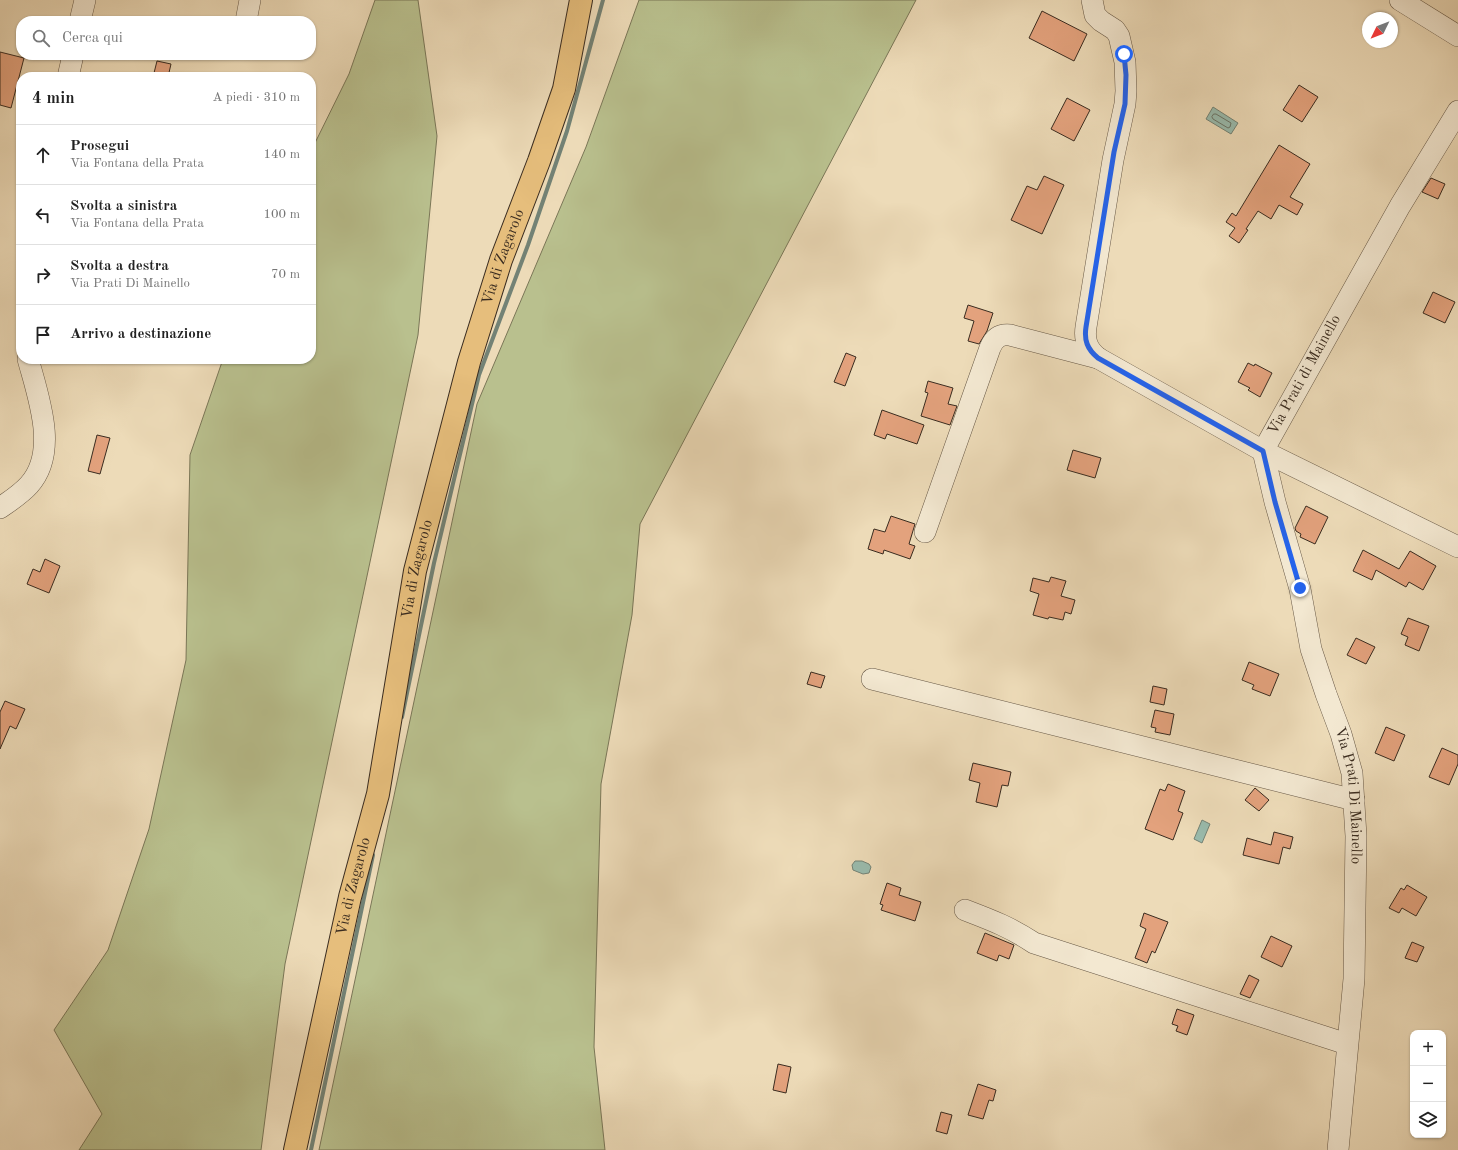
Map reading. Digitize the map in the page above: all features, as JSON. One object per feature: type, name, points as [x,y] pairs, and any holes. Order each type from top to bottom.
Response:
[{"type":"main road","name":"Via di Zagarolo","points":[[295,1150],[350,897],[378,794],[415,571],[471,355],[501,260],[539,161],[564,89],[581,0]]},
{"type":"street","points":[[81,16],[85,0]]},
{"type":"street","points":[[247,16],[250,0]]},
{"type":"street","points":[[1092,0],[1095,15],[1115,30],[1119,36],[1124,54],[1126,75],[1125,104],[1114,152],[1086,327],[1086,344],[1090,351],[1098,358],[1263,451]]},
{"type":"street","points":[[1400,0],[1458,36]]},
{"type":"street","points":[[69,72],[72,60]]},
{"type":"street","name":"Via Prati di Mainello","points":[[1458,111],[1400,206],[1263,451],[1458,546]]},
{"type":"street","points":[[925,532],[990,348],[995,339],[1002,335],[1010,335],[1098,358]]},
{"type":"street","points":[[0,508],[29,485],[42,462],[44,446],[42,410],[29,364]]},
{"type":"street","name":"Via Prati Di Mainello","points":[[1263,451],[1275,502],[1300,588],[1311,649],[1341,734],[1352,773],[1356,836],[1354,979],[1338,1150]]},
{"type":"street","points":[[872,679],[1354,800]]},
{"type":"street","points":[[965,910],[1000,923],[1034,944],[1347,1044]]},
{"type":"green space","points":[[375,0],[418,0],[437,136],[418,335],[285,964],[261,1150],[79,1150],[102,1114],[54,1030],[108,950],[149,829],[186,660],[190,455],[221,364],[316,364],[316,141],[349,74]]},
{"type":"green space","points":[[639,0],[916,0],[640,524],[632,615],[601,784],[594,1047],[605,1150],[319,1150],[477,404],[586,147]]},
{"type":"water","points":[[1213,107],[1238,123],[1231,134],[1206,119]]},
{"type":"water","points":[[1202,820],[1210,824],[1202,843],[1194,839]]},
{"type":"water","points":[[855,861],[862,861],[869,864],[871,867],[869,873],[863,874],[853,870],[852,865]]},
{"type":"building","points":[[1042,11],[1087,34],[1074,61],[1029,38]]},
{"type":"building","points":[[0,52],[16,56],[16,60],[23,60],[20,72],[16,72],[16,89],[11,108],[0,105]]},
{"type":"building","points":[[157,61],[171,64],[169,72],[154,72]]},
{"type":"building","points":[[1299,85],[1318,97],[1302,122],[1283,110]]},
{"type":"building","points":[[1067,98],[1090,110],[1074,141],[1051,129]]},
{"type":"building","points":[[1279,145],[1310,164],[1290,197],[1303,204],[1297,215],[1279,205],[1271,219],[1258,211],[1239,243],[1229,236],[1235,228],[1226,222],[1232,213],[1236,216]]},
{"type":"building","points":[[1044,176],[1064,185],[1042,234],[1011,220],[1027,186],[1037,190]]},
{"type":"building","points":[[1431,178],[1445,184],[1438,199],[1422,192]]},
{"type":"building","points":[[1433,292],[1455,302],[1445,323],[1423,313]]},
{"type":"building","points":[[968,305],[993,313],[987,331],[979,344],[968,341],[974,321],[964,318]]},
{"type":"building","points":[[846,353],[856,357],[845,386],[834,382]]},
{"type":"building","points":[[1248,363],[1254,366],[1255,364],[1272,373],[1260,397],[1248,390],[1250,388],[1238,382]]},
{"type":"building","points":[[928,381],[953,388],[948,404],[957,406],[950,425],[921,416],[928,393],[925,392]]},
{"type":"building","points":[[882,410],[924,425],[917,444],[887,434],[885,439],[874,435]]},
{"type":"building","points":[[97,435],[110,438],[100,474],[88,471]]},
{"type":"building","points":[[1073,450],[1101,458],[1095,478],[1067,470]]},
{"type":"building","points":[[1306,506],[1328,517],[1315,544],[1300,537],[1301,534],[1296,531],[1295,528]]},
{"type":"building","points":[[891,516],[915,524],[909,544],[915,546],[910,559],[884,550],[883,554],[868,549],[874,529],[885,532]]},
{"type":"building","points":[[1363,550],[1399,569],[1410,551],[1436,566],[1423,590],[1409,582],[1406,587],[1376,570],[1372,580],[1353,571]]},
{"type":"building","points":[[45,559],[60,566],[49,593],[27,584],[33,569],[40,572]]},
{"type":"building","points":[[1051,577],[1066,581],[1061,596],[1075,600],[1071,614],[1065,612],[1063,620],[1049,617],[1048,619],[1033,615],[1039,594],[1030,591],[1033,578],[1049,582]]},
{"type":"building","points":[[1408,618],[1429,626],[1419,651],[1405,645],[1408,637],[1401,634]]},
{"type":"building","points":[[1356,638],[1375,647],[1366,664],[1347,655]]},
{"type":"building","points":[[1249,662],[1279,674],[1270,696],[1252,689],[1254,685],[1242,680]]},
{"type":"building","points":[[811,672],[825,676],[821,688],[807,684]]},
{"type":"building","points":[[1153,686],[1167,689],[1164,705],[1150,702]]},
{"type":"building","points":[[5,701],[25,709],[16,729],[10,726],[0,749],[0,712]]},
{"type":"building","points":[[1155,710],[1174,714],[1170,735],[1155,732],[1156,728],[1151,727]]},
{"type":"building","points":[[1386,727],[1405,735],[1394,761],[1375,753]]},
{"type":"building","points":[[1442,748],[1458,755],[1458,764],[1449,785],[1429,777]]},
{"type":"building","points":[[973,763],[1011,772],[1008,786],[1002,785],[997,807],[976,802],[980,783],[969,780]]},
{"type":"building","points":[[1168,784],[1185,791],[1178,811],[1183,813],[1173,840],[1145,829],[1160,789],[1165,791]]},
{"type":"building","points":[[1255,788],[1269,800],[1259,811],[1245,800]]},
{"type":"building","points":[[1274,832],[1293,837],[1290,849],[1283,847],[1279,864],[1243,855],[1247,838],[1271,845]]},
{"type":"building","points":[[887,883],[901,888],[899,895],[921,902],[915,921],[881,910],[883,905],[880,904]]},
{"type":"building","points":[[1407,885],[1427,897],[1416,916],[1402,908],[1399,913],[1389,908],[1401,888],[1404,890]]},
{"type":"building","points":[[1144,913],[1168,922],[1155,953],[1152,951],[1147,963],[1135,958],[1146,929],[1140,926]]},
{"type":"building","points":[[985,933],[1014,945],[1009,959],[999,955],[997,961],[977,953]]},
{"type":"building","points":[[1271,936],[1292,946],[1282,967],[1261,957]]},
{"type":"building","points":[[1412,942],[1424,947],[1417,962],[1405,958]]},
{"type":"building","points":[[1249,975],[1259,980],[1250,998],[1240,994]]},
{"type":"building","points":[[1177,1009],[1194,1015],[1187,1035],[1176,1031],[1178,1026],[1172,1024]]},
{"type":"building","points":[[778,1064],[791,1067],[786,1093],[773,1090]]},
{"type":"building","points":[[978,1084],[996,1090],[993,1101],[989,1100],[983,1119],[968,1115]]},
{"type":"building","points":[[941,1112],[952,1115],[947,1134],[936,1131]]},
{"type":"waterway","points":[[402,717],[434,563],[479,375],[528,245],[567,131],[603,0]]},
{"type":"waterway","points":[[311,1150],[373,855]]},
{"type":"route","points":[[1124,54],[1126,75],[1125,104],[1115,145],[1086,327],[1086,344],[1090,351],[1098,358],[1207,421],[1263,451],[1275,502],[1300,588]]}]
